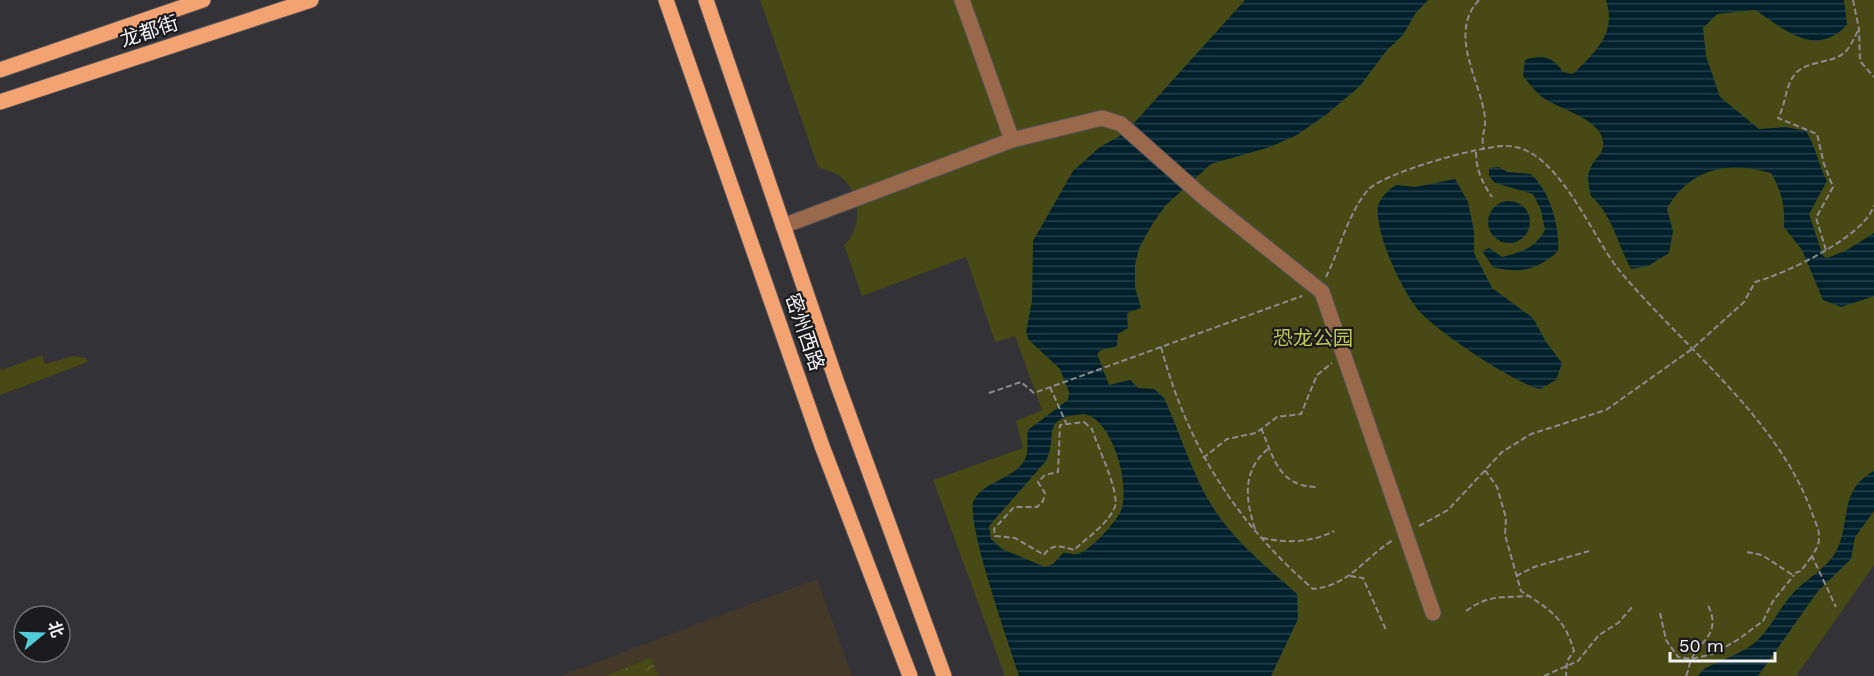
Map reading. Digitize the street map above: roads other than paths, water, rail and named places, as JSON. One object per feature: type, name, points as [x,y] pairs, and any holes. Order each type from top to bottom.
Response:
[{"type":"main road","name":"龙都街","points":[[0,70],[203,0]]},
{"type":"main road","name":"龙都街","points":[[0,102],[311,0]]},
{"type":"main road","name":"密州西路","points":[[666,0],[822,446],[910,676]]},
{"type":"main road","name":"密州西路","points":[[706,0],[783,226],[944,676]]},
{"type":"street","points":[[962,0],[1012,140]]},
{"type":"street","points":[[783,226],[1012,140],[1102,118],[1121,124],[1202,196],[1319,290],[1344,355],[1433,613]]},
{"type":"water","points":[[1245,0],[1428,0],[1415,14],[1403,35],[1387,50],[1360,86],[1327,114],[1297,135],[1270,147],[1211,164],[1166,205],[1139,248],[1135,265],[1135,287],[1141,308],[1127,313],[1128,328],[1118,334],[1117,346],[1101,350],[1097,354],[1109,385],[1130,380],[1138,388],[1154,389],[1164,398],[1194,472],[1215,510],[1235,537],[1297,594],[1298,619],[1271,676],[1019,676],[982,557],[973,512],[974,500],[979,493],[1009,475],[1022,464],[1027,454],[1028,430],[1068,400],[1069,392],[1060,369],[1029,340],[1026,332],[1032,301],[1033,241],[1073,171],[1100,147],[1125,133]],"holes":[[[1084,414],[1104,428],[1111,441],[1122,472],[1123,502],[1117,518],[1088,549],[1077,554],[1063,553],[1053,564],[1045,567],[1002,549],[991,539],[989,526],[1046,461],[1055,424],[1060,419]]]},
{"type":"water","points":[[1606,0],[1844,0],[1847,25],[1835,35],[1823,40],[1800,37],[1755,10],[1717,14],[1703,28],[1706,56],[1720,97],[1759,129],[1786,127],[1806,131],[1827,181],[1809,214],[1823,256],[1827,258],[1845,251],[1874,233],[1874,296],[1841,307],[1823,300],[1802,250],[1784,227],[1782,199],[1775,180],[1771,173],[1755,169],[1725,168],[1711,171],[1686,185],[1667,209],[1673,231],[1669,253],[1648,266],[1631,269],[1609,221],[1590,193],[1589,172],[1601,153],[1603,145],[1600,133],[1577,114],[1542,97],[1523,76],[1525,60],[1537,57],[1547,58],[1563,72],[1573,74],[1602,42],[1609,23]]},
{"type":"water","points":[[1499,167],[1507,172],[1531,174],[1544,190],[1555,220],[1558,251],[1528,269],[1511,270],[1493,267],[1482,251],[1489,248],[1502,257],[1516,253],[1532,245],[1545,230],[1541,210],[1533,194],[1495,183],[1489,176],[1489,168]]},
{"type":"water","points":[[1455,179],[1468,202],[1474,231],[1474,253],[1492,288],[1533,318],[1546,342],[1562,363],[1556,380],[1540,389],[1495,367],[1430,321],[1413,303],[1391,262],[1380,231],[1378,217],[1378,206],[1383,197],[1396,185],[1415,187]]},
{"type":"water","points":[[1509,201],[1524,207],[1530,222],[1524,237],[1509,243],[1494,237],[1488,222],[1494,207]]},
{"type":"water","points":[[1874,471],[1874,511],[1855,537],[1851,559],[1818,591],[1758,676],[1698,676],[1704,669],[1742,651],[1759,639],[1793,593],[1830,561],[1840,543],[1854,489],[1862,479]]},
{"type":"park label","name":"恐龙公园","points":[[1313,338]]}]
